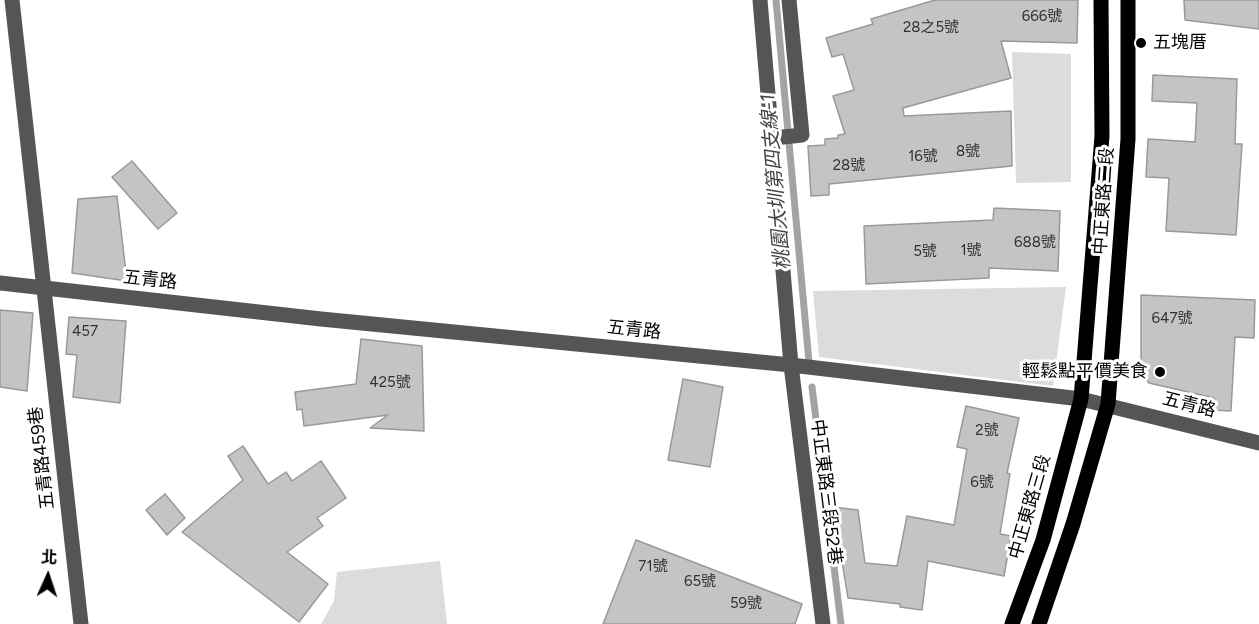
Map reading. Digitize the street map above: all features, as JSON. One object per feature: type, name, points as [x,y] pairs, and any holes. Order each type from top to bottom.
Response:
[{"type":"main road","name":"中正東路二段","points":[[1081,399],[1102,136],[1101,0]]},
{"type":"main road","name":"中正東路二段","points":[[1108,404],[1128,139],[1128,0]]},
{"type":"main road","name":"中正東路三段","points":[[1012,624],[1043,540],[1081,399]]},
{"type":"main road","points":[[1039,624],[1073,524],[1108,404]]},
{"type":"street","name":"五青路459巷","points":[[12,0],[42,288],[81,624]]},
{"type":"street","name":"中正東路三段52巷","points":[[760,0],[774,138],[791,365],[823,624]]},
{"type":"street","points":[[774,138],[802,135],[789,0]]},
{"type":"street","name":"五青路","points":[[0,283],[791,365],[1081,399],[1259,443]]},
{"type":"shaded area","points":[[1012,52],[1071,54],[1071,182],[1016,183]]},
{"type":"shaded area","points":[[1066,287],[1053,386],[819,357],[813,291]]},
{"type":"shaded area","points":[[440,561],[447,624],[321,624],[334,601],[337,572]]},
{"type":"building","points":[[935,0],[1078,0],[1077,43],[1001,41],[1011,78],[903,108],[904,116],[1011,111],[1012,166],[829,184],[829,195],[811,196],[808,146],[825,145],[825,139],[838,138],[838,135],[845,134],[833,96],[854,90],[843,54],[832,57],[826,38],[873,24],[871,19]]},
{"type":"building","points":[[1184,0],[1259,0],[1259,29],[1185,20]]},
{"type":"building","points":[[1153,75],[1237,79],[1235,144],[1242,144],[1236,235],[1166,231],[1169,178],[1146,177],[1148,139],[1195,142],[1197,103],[1152,101]]},
{"type":"building","points":[[132,161],[177,213],[158,229],[112,177]]},
{"type":"building","points":[[117,196],[127,281],[72,273],[78,199]]},
{"type":"building","points":[[994,208],[1060,211],[1058,271],[989,268],[989,278],[866,284],[864,226],[993,220]]},
{"type":"building","points":[[1141,295],[1255,300],[1254,338],[1235,337],[1231,411],[1213,410],[1214,398],[1149,383],[1141,373]]},
{"type":"building","points":[[0,310],[33,313],[27,391],[0,387]]},
{"type":"building","points":[[69,317],[126,321],[120,403],[73,397],[77,355],[66,354]]},
{"type":"building","points":[[361,339],[422,346],[424,431],[370,428],[388,415],[304,426],[302,409],[297,410],[295,392],[356,384]]},
{"type":"building","points":[[683,379],[723,387],[710,467],[668,460]]},
{"type":"building","points":[[966,406],[1019,418],[1007,473],[1010,474],[1000,534],[1011,536],[1004,576],[928,561],[922,610],[900,607],[900,604],[848,598],[833,507],[858,510],[865,563],[897,566],[907,516],[954,525],[967,449],[957,447]]},
{"type":"building","points":[[243,446],[268,484],[286,472],[292,481],[321,461],[346,498],[317,518],[323,526],[287,552],[328,584],[299,622],[182,532],[243,480],[228,456]]},
{"type":"building","points":[[165,494],[185,518],[167,535],[146,510]]},
{"type":"building","points":[[636,540],[802,604],[795,624],[603,624]]},
{"type":"waterway","name":"桃園大圳第四支線-1","points":[[776,0],[809,362]]},
{"type":"waterway","name":"桃園大圳第四支線-1","points":[[812,387],[841,624]]},
{"type":"place","name":"五塊厝","points":[[1141,43]]},
{"type":"place","name":"輕鬆點平價美食","points":[[1160,372]]}]
